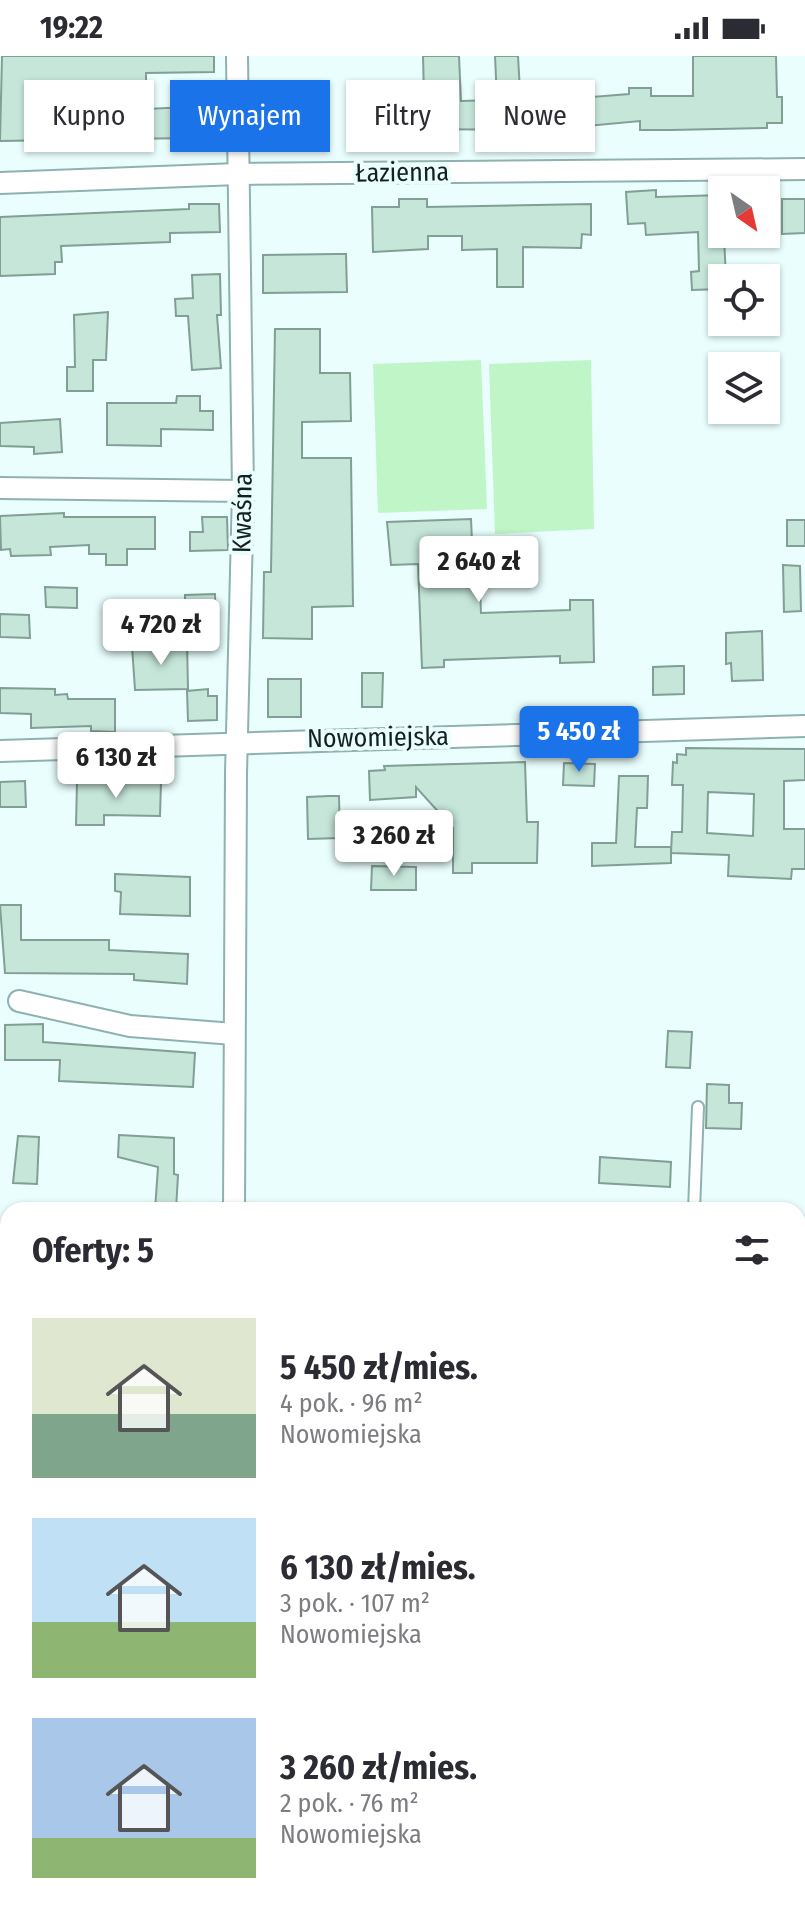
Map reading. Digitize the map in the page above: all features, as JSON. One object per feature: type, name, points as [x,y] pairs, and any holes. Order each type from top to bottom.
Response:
[{"type":"street","name":"Kwaśna","points":[[234,1202],[237,741],[243,491],[237,56]]},
{"type":"street","name":"Łazienna","points":[[0,183],[238,174],[805,169]]},
{"type":"street","points":[[0,488],[243,491]]},
{"type":"street","name":"Nowomiejska","points":[[0,751],[237,741],[805,726]]},
{"type":"street","points":[[19,1001],[130,1026],[234,1034]]},
{"type":"lane","points":[[694,1202],[698,1107]]},
{"type":"green space","points":[[481,360],[487,509],[378,513],[373,364]]},
{"type":"green space","points":[[591,360],[594,529],[495,534],[489,364]]},
{"type":"building","points":[[2,56],[214,56],[214,72],[146,73],[146,80],[24,80],[24,141],[0,141]]},
{"type":"building","points":[[423,56],[459,56],[461,101],[475,101],[475,129],[459,129],[459,80],[424,80]]},
{"type":"building","points":[[495,56],[518,56],[519,80],[496,80]]},
{"type":"building","points":[[693,56],[776,56],[777,97],[782,97],[782,123],[767,123],[767,128],[640,130],[640,121],[595,125],[595,97],[629,94],[629,88],[651,88],[651,96],[693,96]]},
{"type":"building","points":[[170,108],[170,138],[154,139],[154,109]]},
{"type":"building","points":[[656,190],[656,197],[708,195],[708,248],[725,248],[725,264],[708,264],[708,289],[692,290],[691,272],[699,271],[698,232],[646,235],[645,223],[628,224],[626,192]]},
{"type":"building","points":[[399,199],[427,199],[427,207],[591,204],[591,235],[582,234],[581,248],[523,247],[523,287],[497,287],[497,249],[462,250],[462,236],[428,236],[428,249],[373,252],[372,207],[399,207]]},
{"type":"building","points":[[782,199],[805,199],[805,233],[782,234]]},
{"type":"building","points":[[189,204],[219,204],[220,232],[170,233],[170,242],[61,246],[62,262],[55,262],[55,274],[0,276],[0,217],[189,209]]},
{"type":"building","points":[[346,254],[347,292],[263,293],[263,255]]},
{"type":"building","points":[[220,274],[221,315],[217,315],[221,368],[192,370],[188,316],[176,316],[175,299],[193,298],[192,275]]},
{"type":"building","points":[[108,312],[106,360],[93,360],[93,391],[67,391],[67,367],[75,367],[74,315]]},
{"type":"building","points":[[275,329],[320,329],[320,373],[350,373],[351,421],[302,422],[302,458],[351,458],[353,606],[312,607],[312,639],[263,638],[264,572],[271,572]]},
{"type":"building","points":[[177,396],[200,396],[200,411],[213,411],[213,430],[161,429],[161,446],[107,445],[107,403],[176,403]]},
{"type":"building","points":[[60,419],[62,452],[34,454],[34,447],[0,446],[0,423]]},
{"type":"building","points":[[64,513],[64,517],[155,517],[155,549],[127,549],[127,565],[106,565],[106,554],[89,554],[89,545],[50,547],[51,555],[11,556],[10,549],[1,550],[0,516]]},
{"type":"building","points":[[202,517],[227,517],[228,550],[190,551],[190,532],[203,532]]},
{"type":"building","points":[[471,519],[473,563],[479,563],[481,613],[570,610],[570,600],[593,600],[594,662],[560,663],[560,656],[444,660],[444,667],[422,668],[418,564],[391,565],[387,522]]},
{"type":"building","points":[[787,520],[805,520],[805,546],[787,546]]},
{"type":"building","points":[[783,565],[800,566],[801,611],[784,612]]},
{"type":"building","points":[[45,587],[77,588],[77,608],[46,607]]},
{"type":"building","points":[[215,594],[216,636],[185,637],[185,595]]},
{"type":"building","points":[[0,614],[29,615],[30,638],[0,637]]},
{"type":"building","points":[[762,631],[763,680],[732,681],[731,663],[726,664],[726,633]]},
{"type":"building","points":[[187,642],[188,689],[135,690],[132,646]]},
{"type":"building","points":[[684,666],[684,694],[653,695],[653,667]]},
{"type":"building","points":[[362,673],[383,673],[382,707],[362,707]]},
{"type":"building","points":[[268,679],[301,679],[301,717],[268,717]]},
{"type":"building","points":[[0,688],[55,689],[55,695],[67,694],[68,699],[115,699],[115,732],[91,731],[91,726],[31,728],[31,714],[0,713]]},
{"type":"building","points":[[208,689],[208,696],[217,696],[217,720],[188,721],[187,691]]},
{"type":"building","points":[[686,748],[805,749],[805,780],[784,781],[784,829],[805,829],[805,869],[792,869],[791,879],[728,876],[729,855],[671,853],[672,832],[682,832],[683,785],[672,785],[673,762],[677,763],[677,754],[686,755]],"holes":[[[708,792],[754,794],[753,836],[707,833]]]},
{"type":"building","points":[[525,762],[527,822],[538,822],[537,863],[472,863],[472,873],[453,873],[453,828],[416,787],[416,797],[370,800],[369,771],[385,770],[384,766]]},
{"type":"building","points":[[564,763],[595,764],[594,786],[563,785]]},
{"type":"building","points":[[619,776],[648,776],[647,808],[637,808],[635,847],[671,847],[671,863],[592,866],[592,843],[616,843]]},
{"type":"building","points":[[25,781],[26,807],[0,807],[0,782]]},
{"type":"building","points":[[77,782],[161,782],[160,816],[104,815],[104,825],[76,825]]},
{"type":"building","points":[[339,796],[340,838],[308,839],[307,797]]},
{"type":"building","points":[[372,866],[416,867],[416,890],[371,890]]},
{"type":"building","points":[[115,874],[190,877],[190,916],[120,914],[121,892],[115,891]]},
{"type":"building","points":[[0,905],[21,905],[21,940],[109,940],[109,950],[188,954],[187,984],[134,980],[134,974],[5,973]]},
{"type":"building","points":[[43,1024],[43,1042],[195,1053],[193,1087],[59,1081],[60,1060],[5,1060],[5,1025]]},
{"type":"building","points":[[668,1031],[692,1032],[690,1068],[666,1067]]},
{"type":"building","points":[[707,1084],[729,1085],[729,1103],[742,1103],[741,1129],[706,1128]]},
{"type":"building","points":[[119,1135],[174,1138],[174,1174],[178,1175],[176,1202],[156,1202],[158,1167],[118,1157]]},
{"type":"building","points":[[18,1136],[39,1137],[37,1184],[13,1183]]},
{"type":"building","points":[[600,1157],[671,1162],[670,1187],[599,1183]]}]
